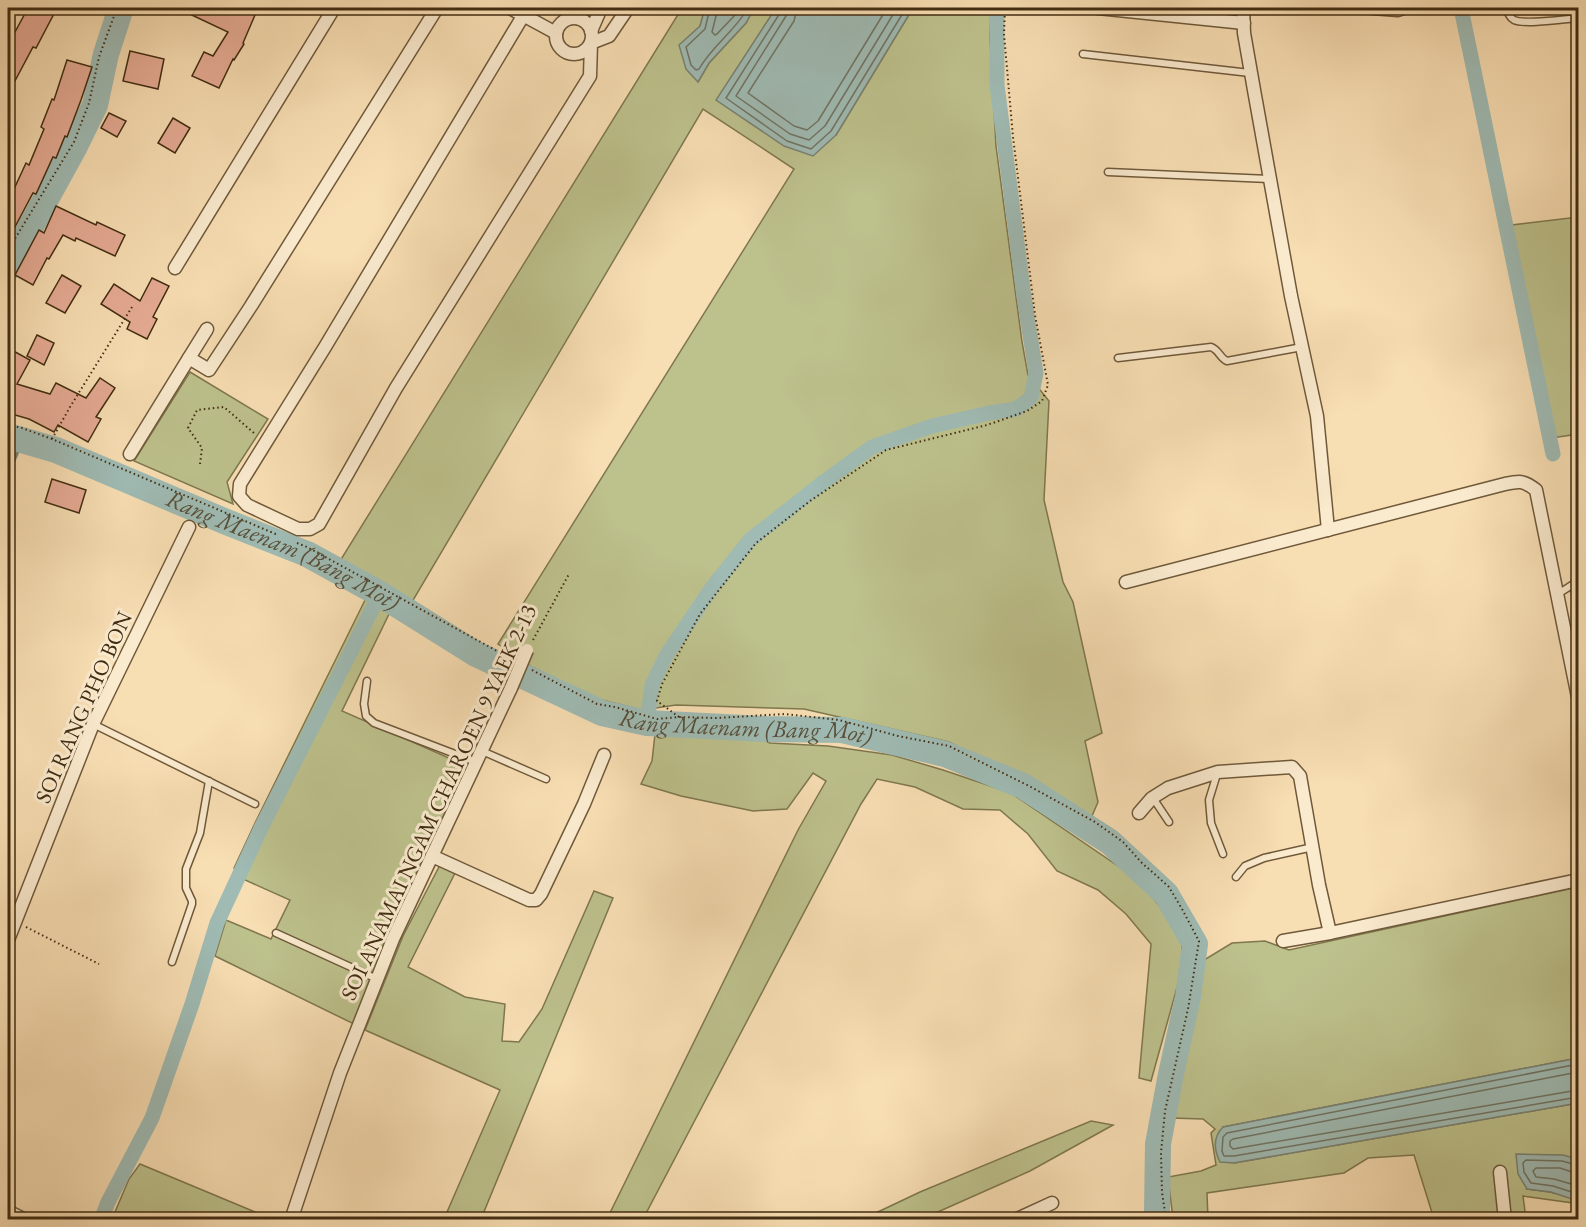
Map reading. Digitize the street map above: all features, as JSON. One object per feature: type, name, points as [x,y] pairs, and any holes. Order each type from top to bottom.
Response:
[{"type":"street","points":[[175,268],[334,8]]},
{"type":"street","points":[[189,358],[209,370],[437,8]]},
{"type":"street","points":[[510,8],[523,16],[559,28]]},
{"type":"street","points":[[571,8],[559,28],[557,45],[571,55],[583,52],[601,8]]},
{"type":"street","points":[[591,37],[609,36],[628,8]]},
{"type":"street","points":[[1098,8],[1244,23]]},
{"type":"street","points":[[1243,8],[1251,73],[1270,179],[1317,416],[1328,530]]},
{"type":"street","points":[[1372,8],[1398,10],[1404,8]]},
{"type":"street","points":[[523,16],[240,484],[239,496],[247,505],[298,529],[310,529],[319,524],[396,388],[590,76],[591,37],[584,21],[567,19],[559,28]]},
{"type":"street","points":[[130,454],[207,329]]},
{"type":"street","points":[[1126,582],[1520,481],[1536,490],[1578,697]]},
{"type":"street","name":"SOI RANG PHO BON","points":[[8,940],[93,724],[189,527]]},
{"type":"street","name":"SOI ANAMAI NGAM CHAROEN 9 YAEK 2-13","points":[[291,1220],[340,1073],[393,939],[512,688],[527,650]]},
{"type":"street","points":[[432,856],[529,900],[536,900],[584,804],[604,755]]},
{"type":"street","points":[[1139,813],[1152,798],[1168,788],[1218,772],[1292,767],[1300,776],[1330,933]]},
{"type":"street","points":[[1283,941],[1578,880]]},
{"type":"street","points":[[1500,1172],[1505,1220]]},
{"type":"street","points":[[1015,1220],[1052,1203]]},
{"type":"lane","points":[[1507,8],[1511,18],[1517,21],[1578,18]]},
{"type":"lane","points":[[1083,54],[1251,73]]},
{"type":"lane","points":[[1108,172],[1270,179]]},
{"type":"lane","points":[[1119,358],[1211,347],[1223,360],[1227,361],[1302,347]]},
{"type":"lane","points":[[1557,594],[1578,581]]},
{"type":"lane","points":[[367,681],[364,704],[366,716],[374,723],[546,779]]},
{"type":"lane","points":[[93,724],[255,804]]},
{"type":"lane","points":[[1218,772],[1209,800],[1211,823],[1223,854]]},
{"type":"lane","points":[[172,962],[192,904],[186,888],[186,869],[200,833],[209,781]]},
{"type":"lane","points":[[1152,798],[1169,822]]},
{"type":"lane","points":[[1236,877],[1245,866],[1264,858],[1313,848]]},
{"type":"lane","points":[[276,933],[377,979]]},
{"type":"lane","points":[[8,1208],[24,1216]]},
{"type":"path","points":[[8,250],[74,142],[89,103],[99,57],[117,8]]},
{"type":"path","points":[[680,717],[657,701],[662,684],[700,614],[756,543],[810,501],[886,450],[987,425],[1027,411],[1042,401],[1048,385],[1035,315],[1013,137],[1004,34],[1005,8]]},
{"type":"path","points":[[52,439],[132,307]]},
{"type":"path","points":[[200,464],[202,448],[188,428],[197,410],[224,407],[253,433],[266,441]]},
{"type":"path","points":[[8,425],[52,439],[279,536]]},
{"type":"path","points":[[288,540],[307,547],[511,658]]},
{"type":"path","name":"SOI ANAMAI NGAM CHAROEN 9 YAEK 2-13","points":[[527,650],[569,574]]},
{"type":"path","points":[[530,669],[597,704],[656,718],[716,718],[785,714],[839,720],[898,736],[949,746],[1095,822],[1123,842],[1169,887],[1198,941],[1188,1009],[1166,1111],[1161,1153],[1162,1192],[1166,1220]]},
{"type":"path","points":[[16,922],[99,964]]},
{"type":"green space","points":[[682,8],[705,8],[700,26],[698,82],[709,63],[746,23],[754,8],[776,8],[717,100],[836,135],[913,8],[991,8],[990,39],[996,146],[1022,342],[1028,375],[1049,401],[1044,500],[1063,582],[1073,602],[1102,733],[1085,741],[1098,802],[1089,823],[1071,805],[949,742],[804,709],[676,705],[642,710],[594,698],[532,667],[498,644],[794,169],[703,109],[412,602],[340,561]]},
{"type":"green space","points":[[1578,217],[1578,434],[1552,438],[1512,225]]},
{"type":"green space","points":[[190,372],[268,419],[227,482],[233,504],[134,461]]},
{"type":"green space","points":[[1578,584],[1578,632],[1570,586]]},
{"type":"green space","points":[[367,596],[390,612],[342,711],[467,766],[387,939],[354,1024],[215,956],[226,920],[271,939],[290,900],[245,880],[234,868]]},
{"type":"green space","points":[[706,733],[754,736],[770,743],[828,746],[892,755],[1011,793],[1140,881],[1181,934],[1183,966],[1151,1081],[1139,1078],[1151,944],[1126,914],[1098,890],[1057,871],[1028,834],[1000,810],[963,809],[915,787],[877,779],[861,804],[643,1219],[607,1219],[798,830],[826,781],[813,773],[787,809],[753,811],[681,796],[641,784],[652,761],[655,734]]},
{"type":"green space","points":[[440,865],[455,873],[408,967],[465,997],[505,1004],[502,1041],[519,1042],[542,1009],[594,891],[613,898],[481,1219],[444,1219],[500,1090],[365,1030],[403,936]]},
{"type":"green space","points":[[1578,887],[1578,1058],[1223,1127],[1234,1163],[1578,1103],[1578,1151],[1573,1158],[1527,1189],[1572,1198],[1578,1201],[1578,1211],[1573,1203],[1523,1196],[1526,1219],[1434,1219],[1414,1155],[1368,1158],[1344,1173],[1207,1193],[1208,1219],[1173,1219],[1168,1177],[1201,1171],[1216,1165],[1211,1133],[1215,1129],[1203,1119],[1171,1118],[1188,1033],[1196,1009],[1204,960],[1232,943],[1265,941],[1289,950]]},
{"type":"green space","points":[[1091,1121],[1113,1125],[1030,1171],[922,1219],[863,1219],[920,1192]]},
{"type":"green space","points":[[140,1164],[272,1219],[112,1219],[129,1179]]},
{"type":"water","points":[[705,8],[754,8],[746,23],[709,63],[698,82],[686,69],[679,45],[700,26]]},
{"type":"water","points":[[776,8],[913,8],[836,135],[813,156],[784,146],[716,100]]},
{"type":"water","points":[[1578,1058],[1578,1103],[1234,1163],[1220,1162],[1217,1153],[1216,1139],[1223,1127]]},
{"type":"water","points":[[1578,1151],[1578,1201],[1551,1192],[1527,1189],[1518,1174],[1516,1154],[1563,1155],[1573,1158]]},
{"type":"building","points":[[28,8],[57,8],[8,94],[8,45]]},
{"type":"building","points":[[177,8],[237,8],[255,15],[244,44],[233,59],[219,88],[192,76],[204,52],[213,56],[228,32]]},
{"type":"building","points":[[130,51],[164,59],[158,89],[123,81]]},
{"type":"building","points":[[67,60],[92,67],[67,137],[65,136],[56,158],[53,157],[36,194],[33,193],[8,240],[8,186],[14,189],[26,163],[29,165],[44,129],[41,127],[52,99],[54,100]]},
{"type":"building","points":[[109,113],[126,121],[117,137],[101,128]]},
{"type":"building","points":[[173,118],[190,128],[175,153],[158,143]]},
{"type":"building","points":[[56,206],[96,225],[97,222],[125,235],[115,256],[76,238],[75,241],[63,235],[49,259],[47,258],[33,285],[15,275],[39,230],[44,233]]},
{"type":"building","points":[[62,275],[81,286],[65,313],[46,303]]},
{"type":"building","points":[[152,278],[169,286],[153,317],[157,319],[147,339],[127,329],[130,322],[101,304],[114,284],[140,301]]},
{"type":"building","points":[[37,335],[54,343],[44,365],[27,356]]},
{"type":"building","points":[[8,348],[30,360],[17,384],[50,394],[56,383],[86,398],[100,378],[115,388],[96,417],[101,419],[88,442],[58,425],[54,432],[29,419],[8,413]]},
{"type":"building","points":[[52,479],[86,490],[79,513],[45,502]]},
{"type":"waterway","points":[[8,268],[95,105],[106,54],[121,8]]},
{"type":"waterway","points":[[647,723],[652,685],[666,656],[711,589],[750,540],[872,447],[932,426],[1016,409],[1031,398],[1036,373],[997,85],[997,8]]},
{"type":"waterway","points":[[1461,8],[1553,454]]},
{"type":"waterway","name":"Rang Maenam (Bang Mot)","points":[[8,436],[56,450],[307,554],[380,594],[476,654],[602,713],[647,723],[842,730],[945,754],[1023,786],[1110,842],[1166,894],[1195,944],[1188,997],[1158,1144],[1157,1212],[1159,1220]]},
{"type":"waterway","points":[[8,473],[22,440]]},
{"type":"waterway","points":[[101,1220],[152,1118],[192,1004],[217,923],[262,826],[380,594]]}]
